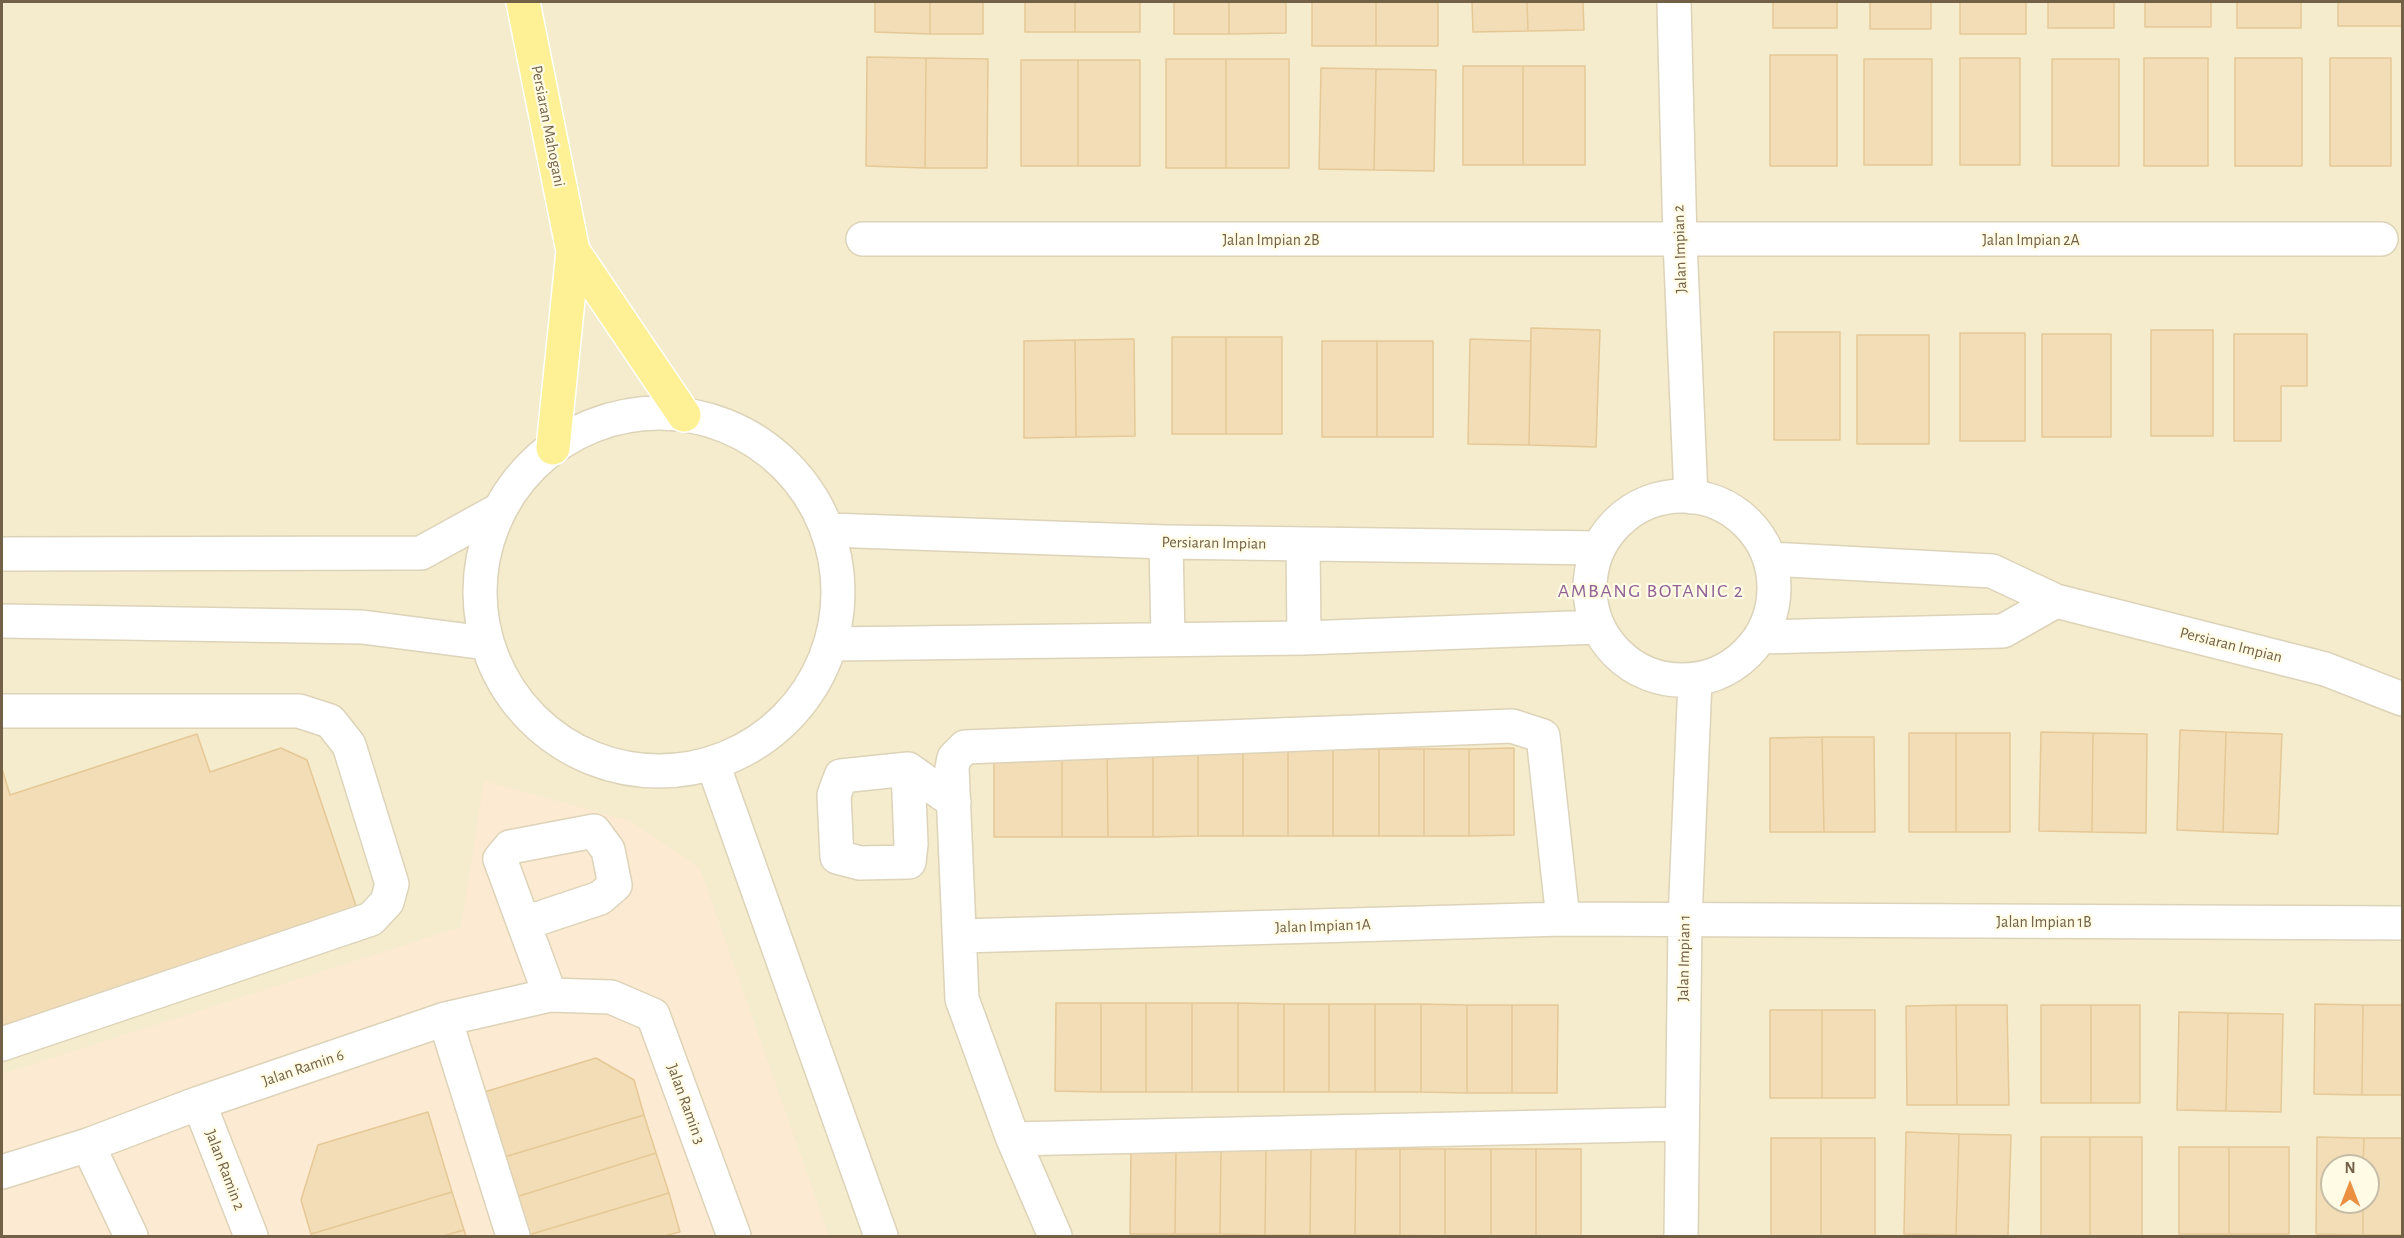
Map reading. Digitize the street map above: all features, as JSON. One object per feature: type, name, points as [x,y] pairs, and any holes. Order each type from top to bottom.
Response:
[{"type":"main road","name":"Persiaran Mahogani","points":[[523,2],[573,251]]},
{"type":"main road","points":[[573,251],[684,415]]},
{"type":"main road","points":[[552,448],[573,251]]},
{"type":"street","name":"Jalan Impian 2","points":[[1674,2],[1690,497]]},
{"type":"street","name":"Jalan Impian 2B","points":[[863,240],[1680,241]]},
{"type":"street","name":"Jalan Impian 2A","points":[[1680,241],[2381,240]]},
{"type":"street","points":[[638,415],[684,415],[723,424],[757,442],[787,466],[811,495],[829,530],[840,586],[832,644],[815,684],[788,718],[753,746],[713,764],[657,772],[600,762],[550,735],[510,694],[486,643],[479,598],[484,553],[499,510],[522,476],[552,448],[593,426],[638,415]]},
{"type":"street","points":[[1690,497],[1716,503],[1740,517],[1757,536],[1770,559],[1774,586],[1771,612],[1761,637],[1744,657],[1721,672],[1695,680],[1671,680],[1648,674],[1627,663],[1610,647],[1597,627],[1589,587],[1598,548],[1627,514],[1647,503],[1668,498],[1690,497]]},
{"type":"street","points":[[2,554],[421,553],[499,510]]},
{"type":"street","name":"Persiaran Impian","points":[[829,530],[1166,542],[1598,548]]},
{"type":"street","points":[[1166,542],[1168,638]]},
{"type":"street","points":[[1304,545],[1304,638]]},
{"type":"street","name":"Persiaran Impian","points":[[1770,559],[1992,571],[2056,601],[2325,669],[2403,699]]},
{"type":"street","points":[[1761,637],[2003,631],[2056,601]]},
{"type":"street","points":[[2,621],[362,627],[486,643]]},
{"type":"street","points":[[2,642],[279,625]]},
{"type":"street","points":[[832,644],[1304,638],[1597,627]]},
{"type":"street","name":"Jalan Impian 1","points":[[1681,1236],[1685,920],[1695,680]]},
{"type":"street","points":[[2,711],[298,711],[330,721],[349,745],[392,884],[387,902],[371,919],[2,1044]]},
{"type":"street","points":[[1054,1236],[1013,1139],[962,999],[954,758],[965,747],[1512,726],[1543,736],[1563,919]]},
{"type":"street","points":[[713,764],[881,1236]]},
{"type":"street","points":[[908,769],[954,802]]},
{"type":"street","name":"Jalan Impian 1A","points":[[961,936],[1563,919],[1685,920]]},
{"type":"street","name":"Jalan Impian 1B","points":[[1685,920],[2403,923]]},
{"type":"street","points":[[525,923],[550,995]]},
{"type":"street","name":"Jalan Ramin 6","points":[[2,1172],[88,1145],[199,1103],[445,1019],[550,995],[611,997]]},
{"type":"street","name":"Jalan Ramin 3","points":[[611,997],[653,1015],[734,1236]]},
{"type":"street","points":[[445,1019],[513,1236]]},
{"type":"street","name":"Jalan Ramin 2","points":[[199,1103],[251,1236]]},
{"type":"street","points":[[1013,1139],[1681,1124]]},
{"type":"street","points":[[88,1145],[131,1236]]},
{"type":"shaded area","points":[[2,2],[2402,2],[2402,1236],[2,1236]]},
{"type":"shaded area","points":[[484,781],[630,821],[700,868],[829,1236],[2,1236],[2,1074],[461,927]]},
{"type":"building","points":[[875,2],[930,2],[930,34],[875,32]]},
{"type":"building","points":[[930,2],[983,2],[983,34],[930,34]]},
{"type":"building","points":[[1025,2],[1075,2],[1075,32],[1025,32]]},
{"type":"building","points":[[1075,2],[1140,2],[1140,32],[1075,32]]},
{"type":"building","points":[[1174,2],[1229,2],[1229,34],[1174,34]]},
{"type":"building","points":[[1229,2],[1286,2],[1286,33],[1229,34]]},
{"type":"building","points":[[1312,2],[1376,2],[1376,46],[1312,46]]},
{"type":"building","points":[[1376,2],[1438,2],[1438,46],[1376,46]]},
{"type":"building","points":[[1472,2],[1527,2],[1528,31],[1473,32]]},
{"type":"building","points":[[1527,2],[1583,2],[1584,30],[1528,31]]},
{"type":"building","points":[[1773,2],[1837,2],[1837,28],[1773,28]]},
{"type":"building","points":[[1870,2],[1931,2],[1931,29],[1870,29]]},
{"type":"building","points":[[1960,2],[2026,2],[2026,34],[1960,34]]},
{"type":"building","points":[[2048,2],[2114,2],[2114,28],[2048,28]]},
{"type":"building","points":[[2145,2],[2211,2],[2211,27],[2145,27]]},
{"type":"building","points":[[2237,2],[2301,2],[2301,28],[2237,28]]},
{"type":"building","points":[[2338,2],[2402,2],[2402,26],[2338,26]]},
{"type":"building","points":[[1770,55],[1837,55],[1837,166],[1770,166]]},
{"type":"building","points":[[867,57],[926,58],[925,168],[866,166]]},
{"type":"building","points":[[926,58],[988,59],[987,168],[925,168]]},
{"type":"building","points":[[1960,58],[2020,58],[2020,165],[1960,165]]},
{"type":"building","points":[[2144,58],[2208,58],[2208,166],[2144,166]]},
{"type":"building","points":[[2235,58],[2302,58],[2302,166],[2235,166]]},
{"type":"building","points":[[2330,58],[2391,58],[2391,166],[2330,166]]},
{"type":"building","points":[[1166,59],[1226,59],[1226,168],[1166,168]]},
{"type":"building","points":[[1226,59],[1289,59],[1289,168],[1226,168]]},
{"type":"building","points":[[1864,59],[1932,59],[1932,165],[1864,165]]},
{"type":"building","points":[[2052,59],[2119,59],[2119,166],[2052,166]]},
{"type":"building","points":[[1021,60],[1078,60],[1078,166],[1021,166]]},
{"type":"building","points":[[1078,60],[1140,60],[1140,166],[1078,166]]},
{"type":"building","points":[[1463,66],[1523,66],[1523,165],[1463,165]]},
{"type":"building","points":[[1523,66],[1585,66],[1585,165],[1523,165]]},
{"type":"building","points":[[1321,68],[1376,69],[1374,170],[1319,169]]},
{"type":"building","points":[[1376,69],[1436,70],[1434,171],[1374,170]]},
{"type":"building","points":[[1531,328],[1600,330],[1596,447],[1529,445]]},
{"type":"building","points":[[2151,330],[2213,330],[2213,436],[2151,436]]},
{"type":"building","points":[[1774,332],[1840,332],[1840,440],[1774,440]]},
{"type":"building","points":[[1960,333],[2025,333],[2025,441],[1960,441]]},
{"type":"building","points":[[2042,334],[2111,334],[2111,437],[2042,437]]},
{"type":"building","points":[[2234,334],[2307,334],[2307,386],[2281,386],[2281,441],[2234,441]]},
{"type":"building","points":[[1857,335],[1929,335],[1929,444],[1857,444]]},
{"type":"building","points":[[1172,337],[1226,337],[1226,434],[1172,434]]},
{"type":"building","points":[[1226,337],[1282,337],[1282,434],[1226,434]]},
{"type":"building","points":[[1134,339],[1135,436],[1076,437],[1075,340]]},
{"type":"building","points":[[1470,339],[1531,341],[1529,445],[1468,444]]},
{"type":"building","points":[[1075,340],[1076,437],[1024,438],[1024,341]]},
{"type":"building","points":[[1322,341],[1377,341],[1377,437],[1322,437]]},
{"type":"building","points":[[1377,341],[1433,341],[1433,437],[1377,437]]},
{"type":"building","points":[[2180,730],[2226,732],[2223,832],[2177,830]]},
{"type":"building","points":[[2041,732],[2093,733],[2092,832],[2039,831]]},
{"type":"building","points":[[2226,732],[2282,734],[2278,834],[2223,832]]},
{"type":"building","points":[[1909,733],[1956,733],[1956,832],[1909,832]]},
{"type":"building","points":[[1956,733],[2010,733],[2010,832],[1956,832]]},
{"type":"building","points":[[2093,733],[2147,734],[2146,833],[2092,832]]},
{"type":"building","points":[[197,734],[210,772],[281,748],[307,760],[357,909],[2,1026],[2,769],[10,795]]},
{"type":"building","points":[[1822,737],[1874,737],[1875,832],[1824,832]]},
{"type":"building","points":[[1822,737],[1824,832],[1770,832],[1770,738]]},
{"type":"building","points":[[1514,748],[1514,835],[1469,836],[1469,749]]},
{"type":"building","points":[[1198,749],[1243,749],[1243,836],[1198,836]]},
{"type":"building","points":[[1198,749],[1198,836],[1153,837],[1153,750]]},
{"type":"building","points":[[1243,749],[1288,749],[1288,836],[1243,836]]},
{"type":"building","points":[[1288,749],[1333,749],[1333,836],[1288,836]]},
{"type":"building","points":[[1333,749],[1379,749],[1379,836],[1333,836]]},
{"type":"building","points":[[1379,749],[1424,749],[1424,836],[1379,836]]},
{"type":"building","points":[[1424,749],[1469,749],[1469,836],[1424,836]]},
{"type":"building","points":[[994,750],[1062,750],[1062,837],[994,837]]},
{"type":"building","points":[[1062,750],[1107,750],[1108,837],[1062,837]]},
{"type":"building","points":[[1107,750],[1153,750],[1153,837],[1108,837]]},
{"type":"building","points":[[1056,1003],[1101,1003],[1101,1092],[1055,1091]]},
{"type":"building","points":[[1101,1003],[1146,1003],[1146,1092],[1101,1092]]},
{"type":"building","points":[[1146,1003],[1192,1003],[1192,1092],[1146,1092]]},
{"type":"building","points":[[1192,1003],[1238,1003],[1238,1092],[1192,1092]]},
{"type":"building","points":[[1238,1003],[1284,1004],[1284,1092],[1238,1092]]},
{"type":"building","points":[[1284,1004],[1329,1004],[1329,1092],[1284,1092]]},
{"type":"building","points":[[1329,1004],[1375,1004],[1375,1092],[1329,1092]]},
{"type":"building","points":[[1375,1004],[1421,1004],[1421,1092],[1375,1092]]},
{"type":"building","points":[[1421,1004],[1467,1005],[1467,1093],[1421,1092]]},
{"type":"building","points":[[2315,1004],[2363,1005],[2362,1095],[2314,1094]]},
{"type":"building","points":[[1467,1005],[1512,1005],[1512,1093],[1467,1093]]},
{"type":"building","points":[[1512,1005],[1558,1005],[1557,1093],[1512,1093]]},
{"type":"building","points":[[1956,1005],[2007,1005],[2009,1105],[1957,1105]]},
{"type":"building","points":[[1956,1005],[1957,1105],[1907,1105],[1906,1006]]},
{"type":"building","points":[[2041,1005],[2091,1005],[2091,1103],[2041,1103]]},
{"type":"building","points":[[2091,1005],[2140,1005],[2140,1103],[2091,1103]]},
{"type":"building","points":[[2363,1005],[2402,1005],[2402,1095],[2362,1095]]},
{"type":"building","points":[[1770,1010],[1822,1010],[1822,1098],[1770,1098]]},
{"type":"building","points":[[1822,1010],[1875,1010],[1875,1098],[1822,1098]]},
{"type":"building","points":[[2179,1012],[2228,1013],[2226,1111],[2177,1110]]},
{"type":"building","points":[[2228,1013],[2283,1014],[2281,1112],[2226,1111]]},
{"type":"building","points":[[596,1058],[634,1080],[644,1115],[501,1158],[481,1093]]},
{"type":"building","points":[[428,1112],[452,1192],[311,1234],[301,1200],[318,1145]]},
{"type":"building","points":[[644,1115],[656,1153],[513,1198],[501,1158]]},
{"type":"building","points":[[1906,1132],[1959,1134],[1956,1235],[1904,1234]]},
{"type":"building","points":[[1959,1134],[2011,1135],[2008,1236],[1956,1235]]},
{"type":"building","points":[[2041,1137],[2090,1137],[2090,1236],[2041,1236]]},
{"type":"building","points":[[2090,1137],[2142,1137],[2142,1236],[2090,1236]]},
{"type":"building","points":[[2317,1137],[2364,1138],[2363,1154],[2320,1154],[2320,1214],[2363,1214],[2363,1235],[2316,1234]]},
{"type":"building","points":[[1771,1138],[1821,1138],[1821,1236],[1771,1236]]},
{"type":"building","points":[[1821,1138],[1875,1138],[1875,1236],[1821,1236]]},
{"type":"building","points":[[2364,1138],[2402,1138],[2402,1235],[2363,1235],[2363,1214],[2380,1214],[2380,1154],[2363,1154]]},
{"type":"building","points":[[1131,1147],[1176,1148],[1175,1234],[1130,1234]]},
{"type":"building","points":[[2179,1147],[2229,1147],[2229,1234],[2179,1234]]},
{"type":"building","points":[[2229,1147],[2289,1147],[2289,1234],[2229,1234]]},
{"type":"building","points":[[1176,1148],[1221,1148],[1220,1234],[1175,1234]]},
{"type":"building","points":[[1221,1148],[1266,1148],[1265,1235],[1220,1234]]},
{"type":"building","points":[[1266,1148],[1311,1148],[1310,1235],[1265,1235]]},
{"type":"building","points":[[1311,1148],[1356,1149],[1355,1235],[1310,1235]]},
{"type":"building","points":[[1356,1149],[1400,1149],[1400,1235],[1355,1235]]},
{"type":"building","points":[[1400,1149],[1445,1149],[1445,1236],[1400,1235]]},
{"type":"building","points":[[1445,1149],[1491,1149],[1491,1236],[1445,1236]]},
{"type":"building","points":[[1491,1149],[1536,1149],[1536,1236],[1491,1236]]},
{"type":"building","points":[[1536,1149],[1581,1149],[1581,1236],[1536,1236]]},
{"type":"building","points":[[656,1153],[669,1193],[525,1236],[513,1198]]},
{"type":"building","points":[[452,1192],[464,1230],[443,1236],[312,1236],[311,1234]]},
{"type":"building","points":[[669,1193],[680,1232],[664,1236],[525,1236]]},
{"type":"building","points":[[464,1230],[466,1236],[443,1236]]},
{"type":"district","name":"AMBANG BOTANIC 2","points":[[1651,591]]}]
